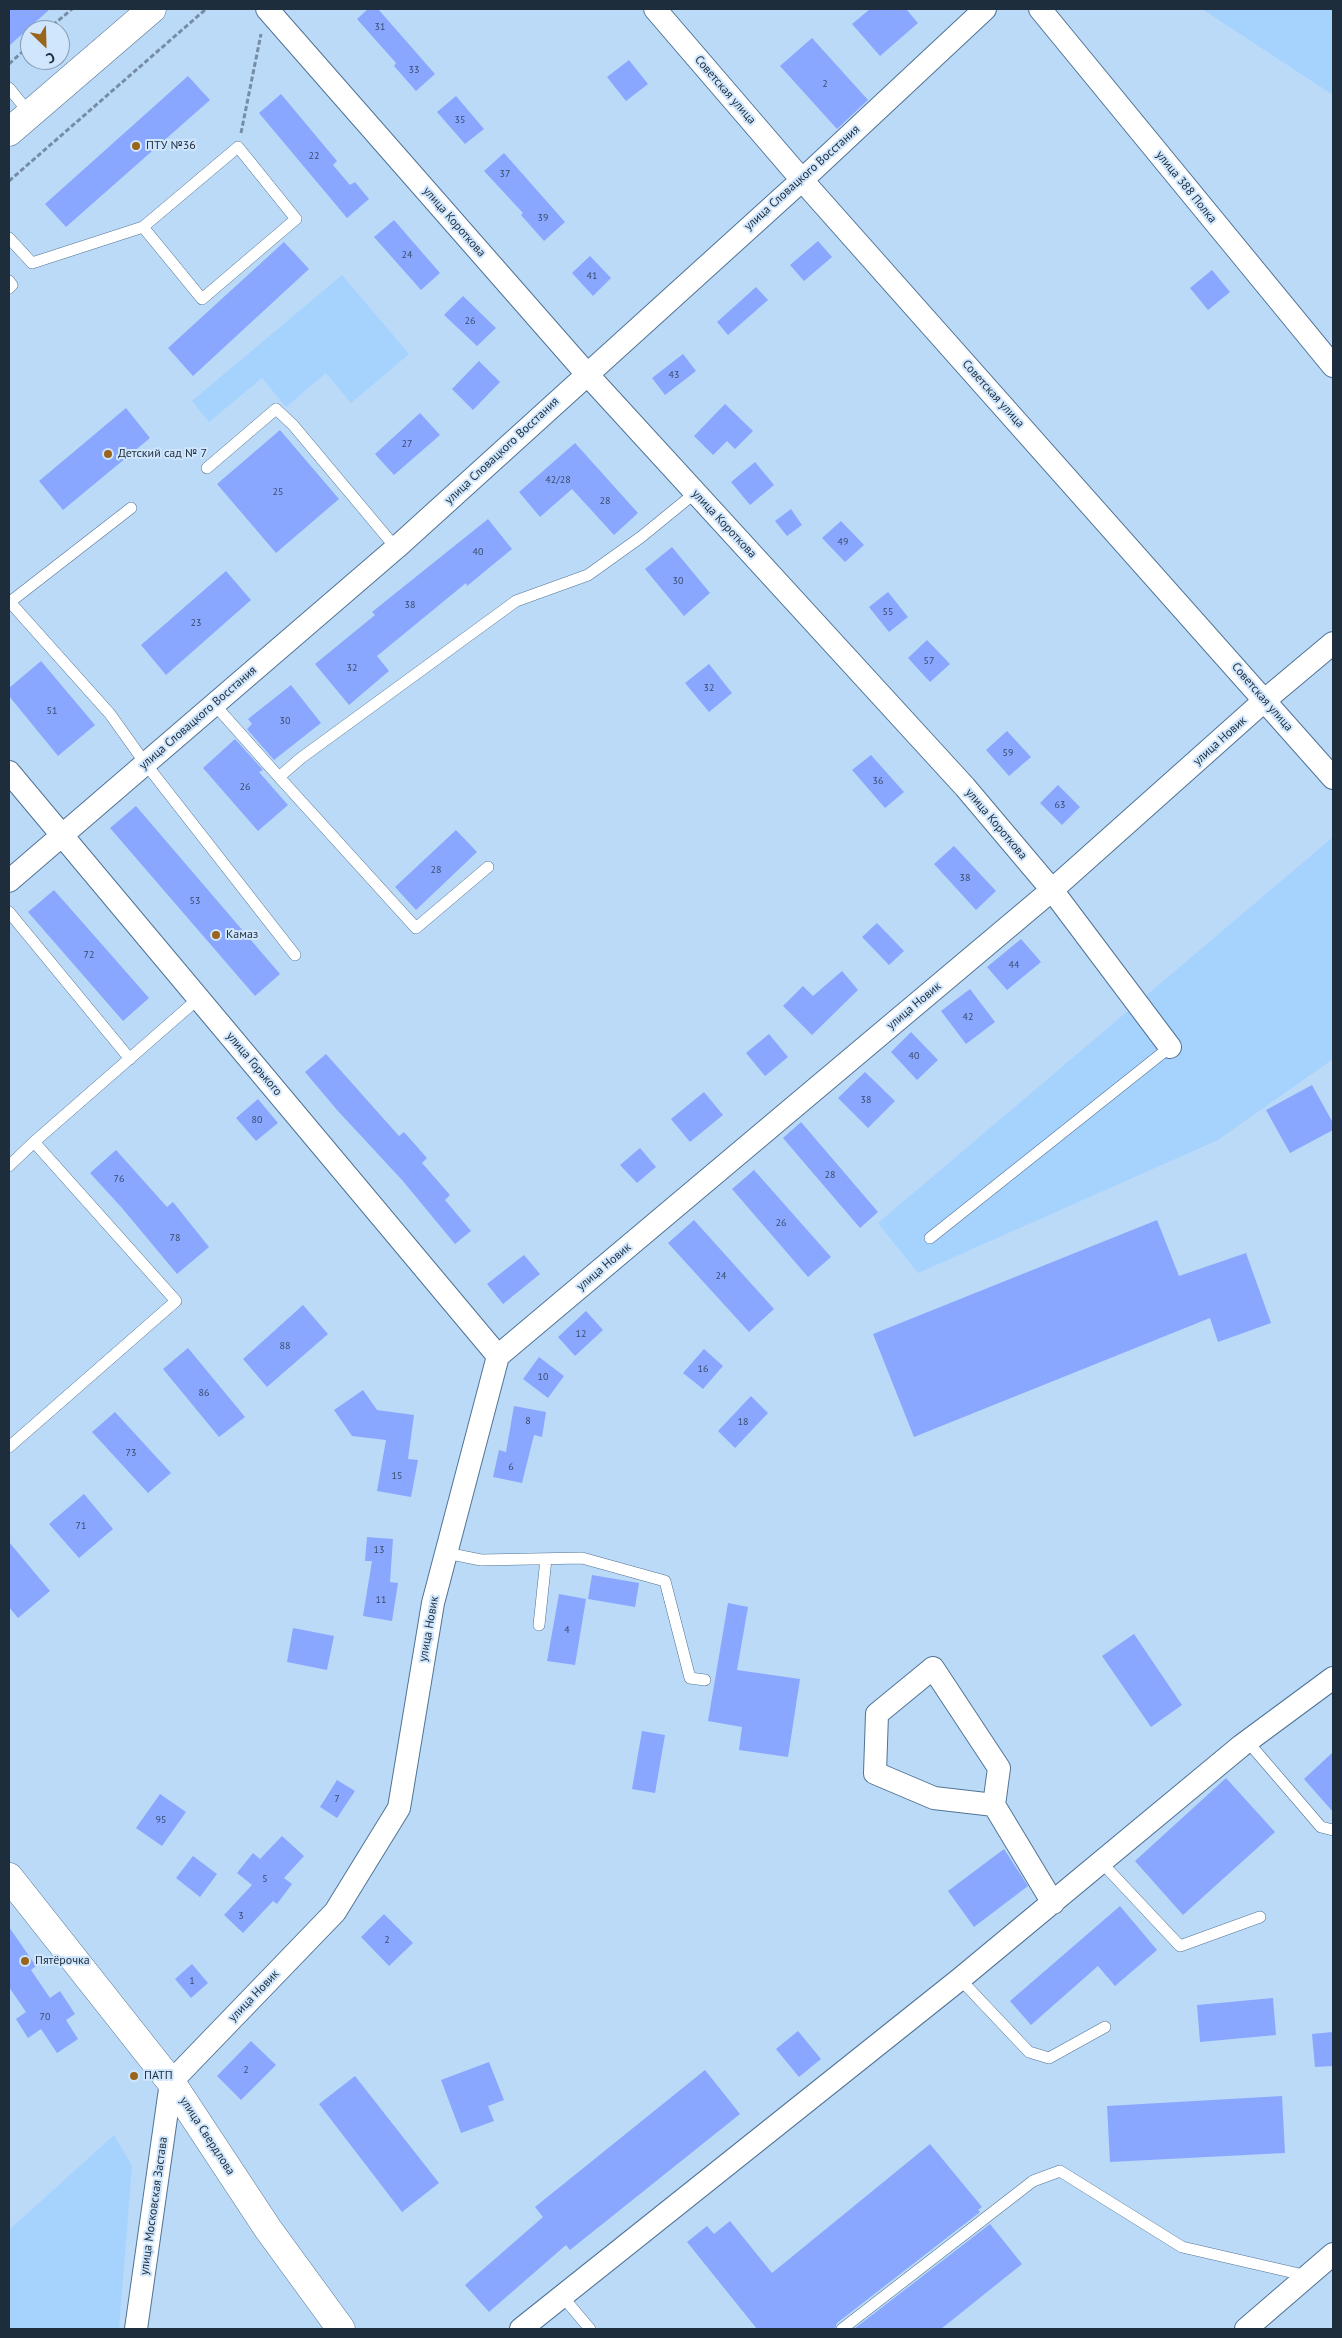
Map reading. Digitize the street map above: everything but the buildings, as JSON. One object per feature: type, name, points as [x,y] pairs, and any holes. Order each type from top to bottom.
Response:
[{"type":"main road","points":[[9,132],[152,9]]},
{"type":"main road","name":"улица Свердлова","points":[[9,1877],[171,2082],[268,2229],[342,2329]]},
{"type":"street","name":"Советская улица","points":[[655,9],[802,180],[1333,778]]},
{"type":"street","name":"улица Словацкого Восстания","points":[[9,881],[396,548],[586,373],[802,180],[985,9]]},
{"type":"street","name":"улица 388 Полка","points":[[1040,9],[1333,366]]},
{"type":"street","name":"улица Короткова","points":[[265,18],[695,493],[965,787],[1052,890],[1170,1047]]},
{"type":"street","name":"улица Новик","points":[[171,2082],[335,1912],[399,1808],[433,1603],[498,1356],[1052,890],[1265,700],[1333,643]]},
{"type":"street","name":"улица Горького","points":[[9,772],[498,1356]]},
{"type":"street","points":[[994,1805],[934,1798],[875,1774],[877,1714],[933,1668],[999,1768],[994,1805],[1053,1902]]},
{"type":"street","points":[[521,2329],[960,1979],[1248,1742],[1333,1678]]},
{"type":"street","name":"улица Московская Застава","points":[[136,2329],[171,2082]]},
{"type":"street","points":[[1246,2329],[1333,2254]]},
{"type":"lane","points":[[9,88],[30,114]]},
{"type":"lane","points":[[9,238],[32,263],[143,227],[238,147],[296,218],[202,299],[143,227]]},
{"type":"lane","points":[[9,281],[12,285],[9,288]]},
{"type":"lane","points":[[207,468],[276,409],[293,425],[396,548]]},
{"type":"lane","points":[[279,777],[300,758],[516,601],[588,575],[641,537],[695,493]]},
{"type":"lane","points":[[131,508],[10,601],[110,714],[145,763],[295,955]]},
{"type":"lane","points":[[214,704],[416,928],[488,867]]},
{"type":"lane","points":[[9,912],[130,1059]]},
{"type":"lane","points":[[9,1166],[199,998]]},
{"type":"lane","points":[[930,1238],[1170,1047]]},
{"type":"lane","points":[[9,1447],[176,1301],[34,1142]]},
{"type":"lane","points":[[446,1553],[481,1560],[582,1558],[665,1581],[690,1678],[705,1680]]},
{"type":"lane","points":[[538,1625],[546,1559]]},
{"type":"lane","points":[[1248,1742],[1321,1827],[1333,1830]]},
{"type":"lane","points":[[1102,1863],[1180,1946],[1260,1917]]},
{"type":"lane","points":[[960,1979],[1030,2052],[1049,2058],[1105,2027]]},
{"type":"lane","points":[[842,2329],[1033,2182],[1060,2171],[1182,2247],[1308,2276]]},
{"type":"lane","points":[[563,2297],[590,2329]]},
{"type":"path","points":[[59,20],[72,9]]},
{"type":"path","points":[[9,181],[206,9]]},
{"type":"path","points":[[238,147],[265,18]]},
{"type":"path","points":[[9,64],[20,54]]},
{"type":"shaded area","points":[[1202,9],[1333,9],[1333,95]]},
{"type":"shaded area","points":[[342,275],[409,354],[351,403],[326,373],[286,407],[262,378],[209,422],[192,401]]},
{"type":"shaded area","points":[[1333,837],[1333,1059],[1218,1140],[918,1273],[878,1223]]},
{"type":"shaded area","points":[[114,2135],[132,2166],[119,2329],[9,2329],[9,2230]]},
{"type":"place","name":"ПТУ №36","points":[[136,146]]},
{"type":"place","name":"Детский сад № 7","points":[[108,454]]},
{"type":"place","name":"Камаз","points":[[216,935]]},
{"type":"place","name":"Пятёрочка","points":[[25,1961]]},
{"type":"place","name":"ПАТП","points":[[134,2076]]}]
